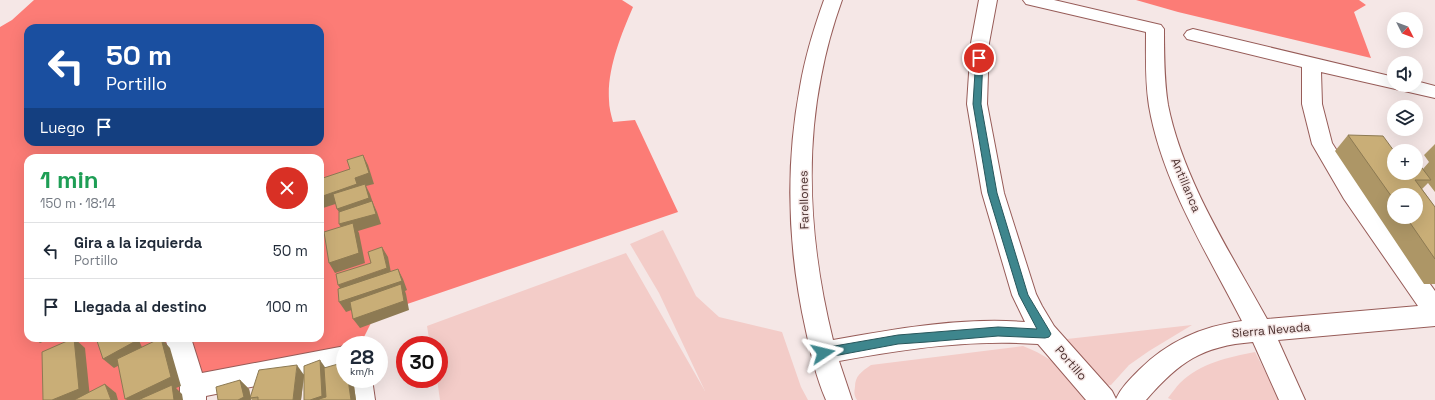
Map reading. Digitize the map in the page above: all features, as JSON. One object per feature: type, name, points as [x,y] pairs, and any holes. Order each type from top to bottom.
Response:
[{"type":"street","name":"Farellones","points":[[833,0],[820,38],[809,88],[803,180],[806,267],[813,313],[823,353],[839,400]]},
{"type":"street","name":"Portillo","points":[[988,0],[980,43],[977,104],[995,200],[1024,295],[1045,334],[1104,400]]},
{"type":"street","name":"Antillanca","points":[[1032,0],[1155,29],[1155,80],[1161,116],[1171,150],[1204,227],[1260,330],[1292,400]]},
{"type":"street","points":[[1193,35],[1387,81]]},
{"type":"street","points":[[1311,63],[1312,104],[1322,144],[1352,193],[1435,310]]},
{"type":"street","points":[[1423,89],[1435,92]]},
{"type":"street","name":"Sierra Nevada","points":[[1129,400],[1150,375],[1168,360],[1200,342],[1217,336],[1260,330],[1435,315]]},
{"type":"street","points":[[823,353],[906,339],[998,331],[1045,334]]},
{"type":"street","points":[[179,342],[193,394],[336,359]]},
{"type":"street","points":[[360,388],[362,400]]},
{"type":"shaded area","points":[[34,0],[622,0],[633,7],[616,52],[610,76],[610,111],[613,122],[635,120],[678,212],[375,315],[364,336],[336,336],[336,358],[181,386],[176,400],[0,400],[0,27],[12,20]]},
{"type":"shaded area","points":[[1136,0],[1359,0],[1366,5],[1354,12],[1371,58],[1178,12]]},
{"type":"shaded area","points":[[663,230],[696,296],[719,317],[782,332],[801,387],[808,400],[440,400],[438,388],[448,388],[448,336],[429,336],[427,326],[626,253],[705,391],[659,293],[630,244]]},
{"type":"shaded area","points":[[1192,325],[1129,365],[1111,385],[1103,386],[1073,355],[1067,339]]},
{"type":"shaded area","points":[[1023,346],[1044,356],[1064,370],[1076,383],[1086,400],[857,400],[855,396],[854,391],[857,377],[871,365]]},
{"type":"shaded area","points":[[1255,352],[1280,400],[1172,400],[1168,398],[1180,383],[1196,370],[1215,362]]},
{"type":"building","points":[[1348,135],[1383,136],[1389,144],[1387,144],[1387,180],[1415,180],[1421,188],[1387,188],[1387,190]]},
{"type":"building","points":[[363,155],[369,173],[355,178],[357,184],[324,196],[324,178],[350,169],[347,160]]},
{"type":"building","points":[[1423,169],[1431,180],[1423,180]]},
{"type":"building","points":[[365,184],[369,198],[337,209],[333,194]]},
{"type":"building","points":[[1423,191],[1435,207],[1435,259],[1411,224],[1423,224]]},
{"type":"building","points":[[372,201],[376,214],[339,224],[339,212]]},
{"type":"building","points":[[353,223],[359,253],[329,263],[324,232]]},
{"type":"building","points":[[382,247],[387,268],[338,285],[336,274],[371,263],[368,252]]},
{"type":"building","points":[[398,269],[402,281],[339,302],[338,289]]},
{"type":"building","points":[[401,284],[404,301],[353,319],[350,302]]},
{"type":"building","points":[[65,342],[74,342],[79,389],[52,400],[43,400],[42,352]]},
{"type":"building","points":[[97,342],[134,342],[103,359]]},
{"type":"building","points":[[153,342],[162,342],[171,377],[125,399],[117,359]]},
{"type":"building","points":[[320,360],[322,396],[310,400],[304,400],[304,366]]},
{"type":"building","points":[[297,365],[293,400],[258,400],[258,397],[250,398],[259,370]]},
{"type":"building","points":[[336,365],[336,388],[349,388],[351,400],[319,400],[326,397],[324,368]]},
{"type":"building","points":[[240,380],[244,397],[238,400],[218,400],[216,387]]},
{"type":"building","points":[[105,384],[111,400],[74,400]]},
{"type":"building","points":[[172,385],[174,400],[138,400]]},
{"type":"route","points":[[823,353],[898,340],[927,337],[998,331],[1023,331],[1045,334],[1024,295],[993,193],[977,104],[979,58]]}]
